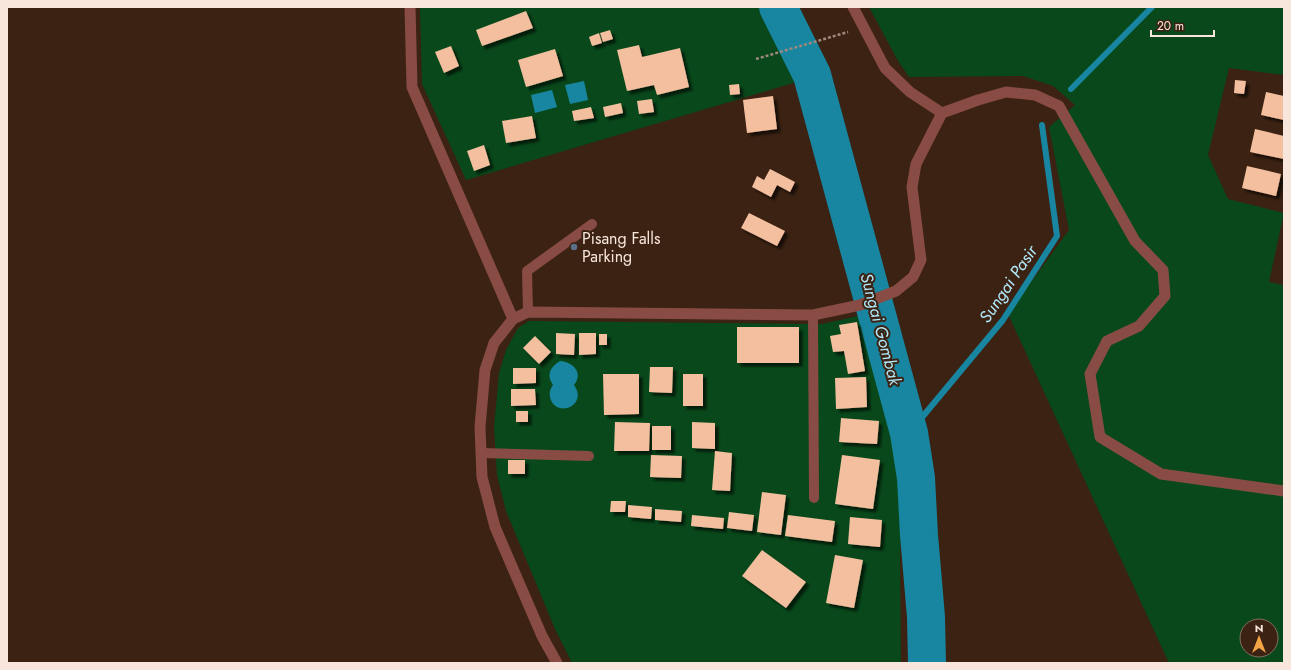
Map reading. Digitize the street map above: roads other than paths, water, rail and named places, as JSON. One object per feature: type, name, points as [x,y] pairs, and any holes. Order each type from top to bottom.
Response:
[{"type":"street","points":[[410,7],[412,87],[513,319]]},
{"type":"street","points":[[853,7],[885,68],[910,92],[942,114]]},
{"type":"street","points":[[557,663],[542,636],[495,527],[482,477],[480,427],[485,370],[494,343],[513,319],[528,312],[814,315],[860,305],[896,292],[913,277],[921,260],[912,187],[916,164],[942,114],[978,100],[1006,92],[1035,96],[1059,106],[1135,241],[1163,270],[1165,296],[1139,326],[1107,341],[1090,374],[1100,437],[1161,474],[1284,491]]},
{"type":"lane","points":[[528,312],[527,271],[592,224]]},
{"type":"lane","points":[[814,315],[814,498]]},
{"type":"lane","points":[[481,453],[589,456]]},
{"type":"water","points":[[584,81],[588,100],[570,104],[565,85]]},
{"type":"water","points":[[552,90],[557,107],[535,113],[531,95]]},
{"type":"water","points":[[560,361],[569,363],[573,366],[576,369],[578,376],[574,385],[577,392],[577,399],[570,407],[564,408],[553,404],[550,397],[550,390],[553,385],[550,378],[550,372]]},
{"type":"waterway","name":"Sungai Gombak","points":[[778,7],[812,75],[909,433],[916,478],[926,617],[927,663]]},
{"type":"waterway","name":"Sungai Pasir","points":[[1071,89],[1152,7]]},
{"type":"waterway","name":"Sungai Pasir","points":[[909,433],[1003,320],[1057,236],[1042,125]]},
{"type":"place","name":"Pisang Falls Parking","points":[[574,247]]}]
